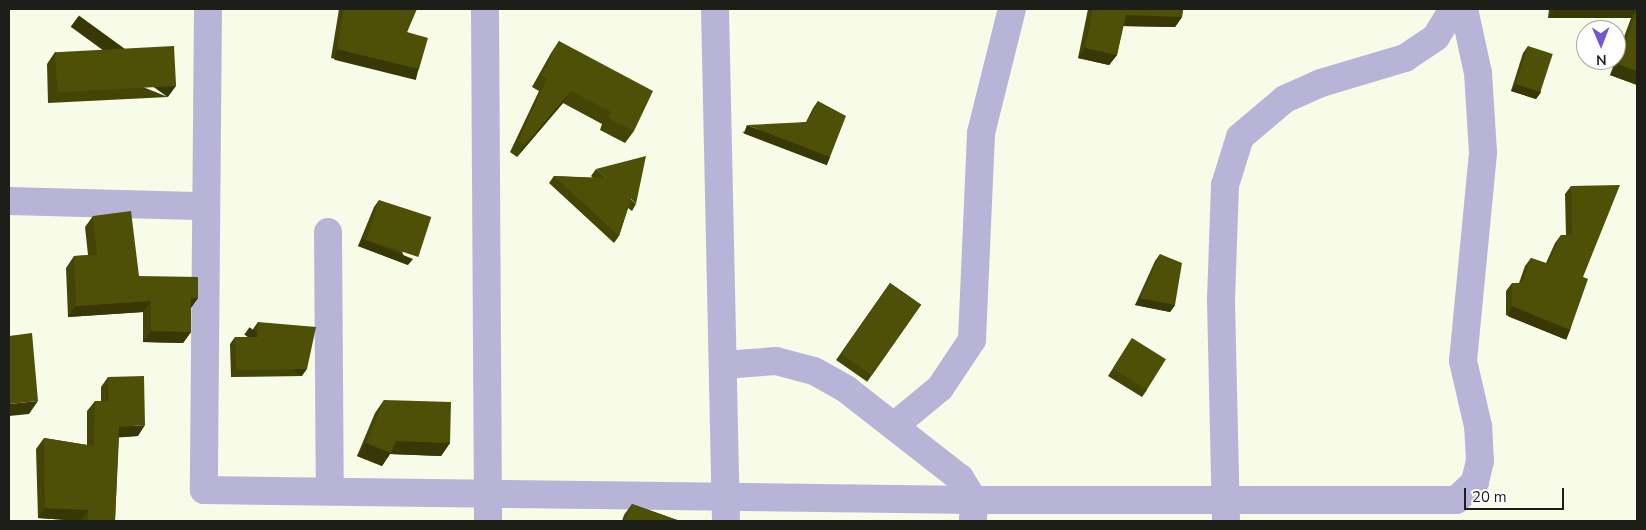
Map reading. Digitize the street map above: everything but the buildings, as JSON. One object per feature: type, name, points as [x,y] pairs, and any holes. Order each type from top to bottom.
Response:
[{"type":"street","points":[[208,9],[204,490],[488,492],[726,508],[1226,511],[1456,500],[1475,482],[1480,462],[1478,426],[1463,361],[1483,152],[1478,73],[1464,9]]},
{"type":"street","points":[[485,9],[488,521]]},
{"type":"street","points":[[715,9],[726,508]]},
{"type":"street","points":[[894,426],[940,388],[972,340],[981,133],[1012,9]]},
{"type":"street","points":[[1226,511],[1221,300],[1226,185],[1240,137],[1284,99],[1321,83],[1406,58],[1436,37],[1453,9]]},
{"type":"street","points":[[9,201],[206,206]]},
{"type":"street","points":[[328,232],[330,490]]},
{"type":"street","points":[[723,365],[776,361],[814,371],[846,389],[960,478],[973,510]]}]
